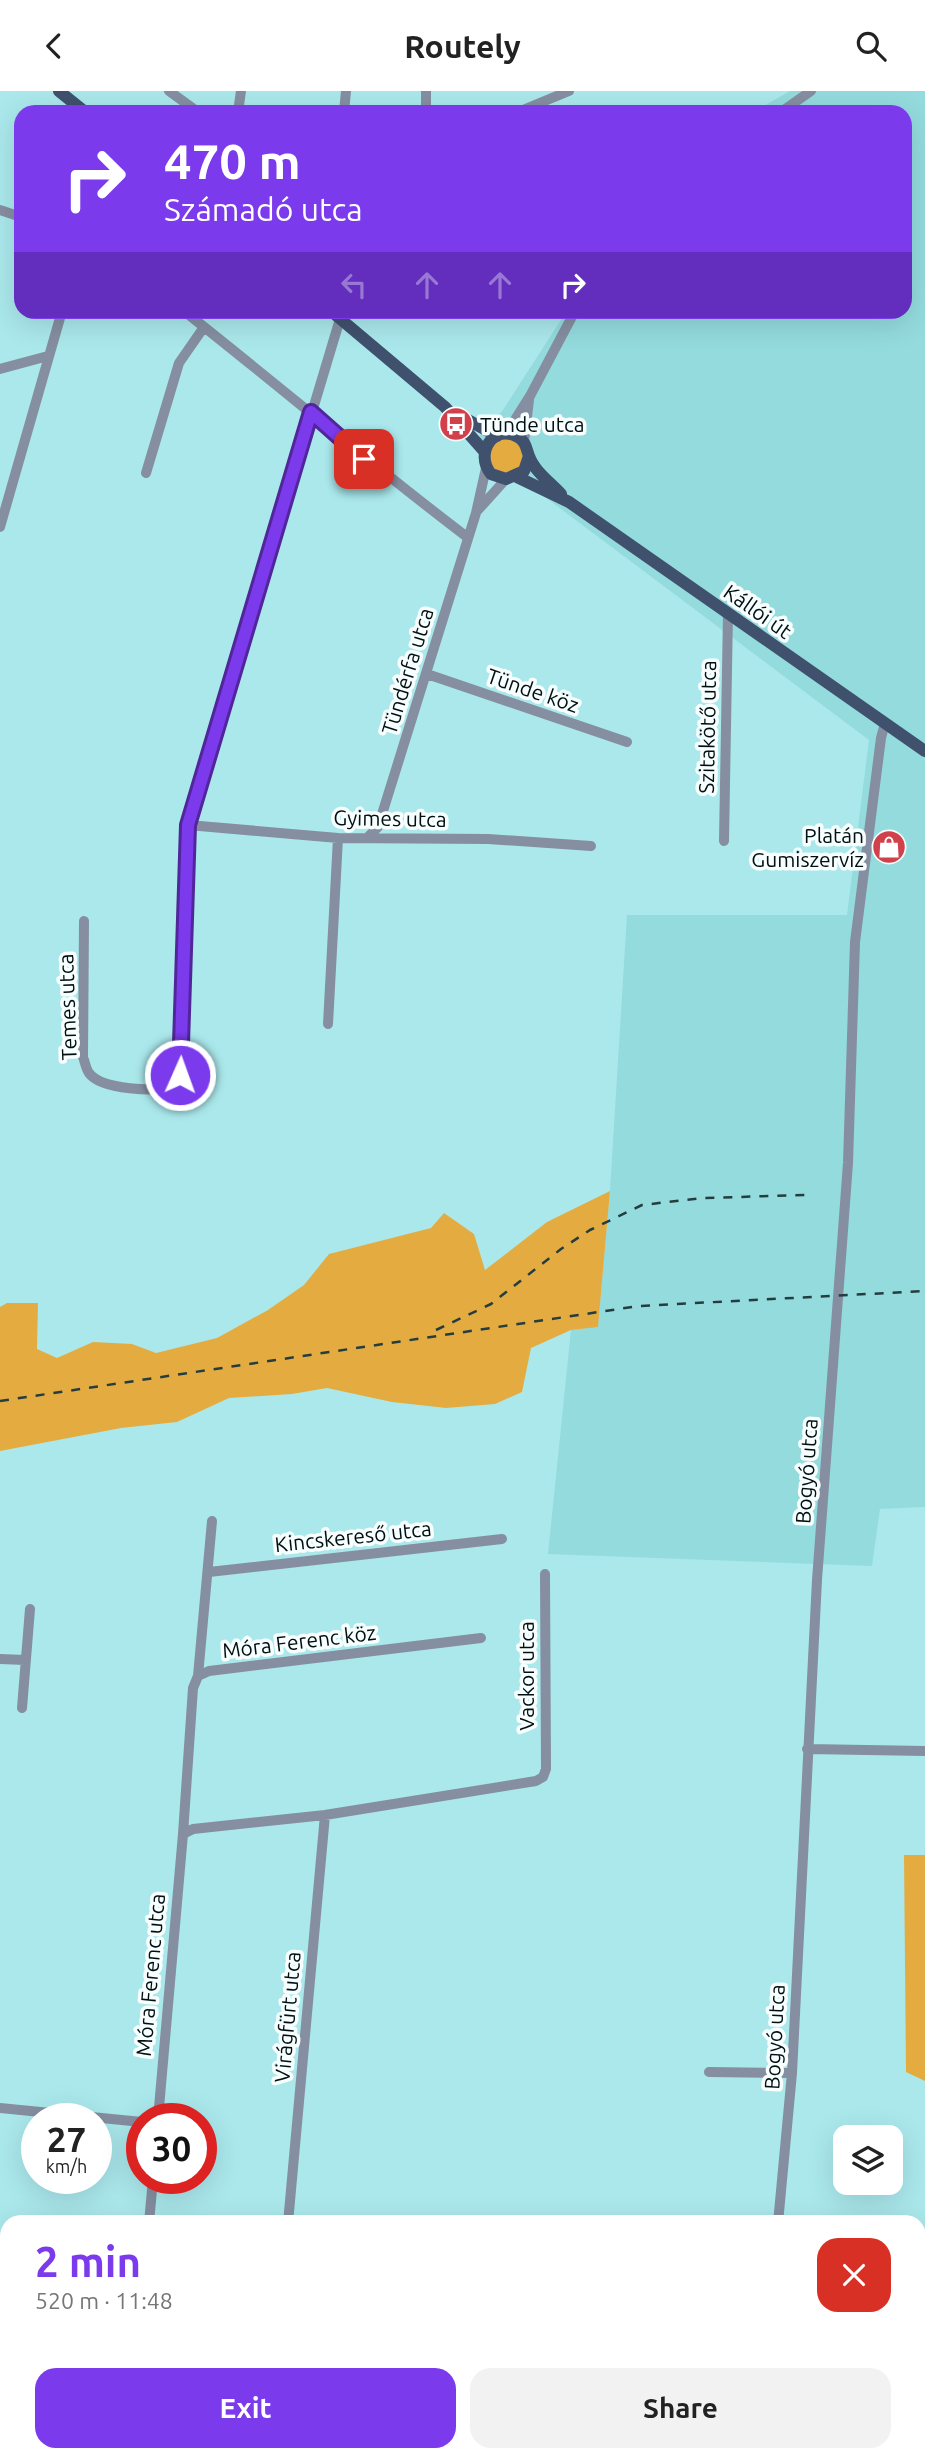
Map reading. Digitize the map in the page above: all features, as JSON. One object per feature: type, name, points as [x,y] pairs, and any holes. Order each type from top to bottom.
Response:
[{"type":"main road","points":[[59,91],[76,105]]},
{"type":"main road","points":[[340,319],[445,407],[484,451]]},
{"type":"main road","points":[[445,407],[501,435],[516,436],[524,442]]},
{"type":"main road","points":[[486,468],[484,451],[487,445],[501,435]]},
{"type":"main road","name":"Kállói út","points":[[524,442],[529,456],[543,476],[569,502],[925,751]]},
{"type":"main road","points":[[511,478],[528,464],[529,456]]},
{"type":"main road","name":"Kállói út","points":[[486,468],[498,478],[511,478],[569,502]]},
{"type":"street","points":[[169,91],[188,105]]},
{"type":"street","points":[[535,105],[569,91]]},
{"type":"street","points":[[791,105],[811,91]]},
{"type":"street","points":[[0,527],[60,319]]},
{"type":"street","points":[[194,319],[311,412],[364,459],[467,537]]},
{"type":"street","points":[[188,825],[311,412],[334,319]]},
{"type":"street","points":[[501,435],[530,396],[571,319]]},
{"type":"street","points":[[146,473],[179,363],[204,327]]},
{"type":"street","points":[[0,369],[48,356]]},
{"type":"street","points":[[524,442],[530,396]]},
{"type":"street","name":"Tündérfa utca","points":[[369,837],[378,827],[427,674],[476,513],[486,468]]},
{"type":"street","name":"Tündérfa utca","points":[[476,513],[511,478]]},
{"type":"street","name":"Szitakötő utca","points":[[724,841],[728,613]]},
{"type":"street","name":"Tünde köz","points":[[427,674],[628,743]]},
{"type":"street","name":"Bogyó utca","points":[[779,2215],[792,2073],[807,1749],[838,1275],[848,1163],[855,942],[881,738],[886,723]]},
{"type":"street","name":"Gyimes utca","points":[[188,825],[338,838],[488,839],[591,846]]},
{"type":"street","name":"Temes utca","points":[[85,921],[83,1057],[90,1075],[105,1084],[162,1091],[175,1087],[180,1075],[188,825]]},
{"type":"street","points":[[328,1024],[338,838]]},
{"type":"street","points":[[198,1676],[212,1521]]},
{"type":"street","name":"Kincskereső utca","points":[[209,1572],[502,1539]]},
{"type":"street","name":"Vackor utca","points":[[325,1815],[536,1781],[543,1777],[547,1769],[545,1574]]},
{"type":"street","points":[[22,1708],[30,1609]]},
{"type":"street","name":"Móra Ferenc köz","points":[[183,1834],[192,1688],[198,1676],[209,1671],[481,1638]]},
{"type":"street","points":[[0,1659],[25,1660]]},
{"type":"street","points":[[807,1749],[925,1751]]},
{"type":"street","points":[[183,1834],[193,1829],[325,1815]]},
{"type":"street","name":"Virágfürt utca","points":[[289,2215],[325,1815]]},
{"type":"street","name":"Móra Ferenc utca","points":[[159,2103],[183,1834]]},
{"type":"street","points":[[709,2072],[792,2073]]},
{"type":"street","points":[[0,2108],[126,2120]]},
{"type":"street","points":[[150,2215],[152,2194]]},
{"type":"shaded area","points":[[790,91],[925,91],[925,1507],[880,1509],[872,1566],[548,1554],[571,1330],[598,1326],[610,1191],[627,915],[847,915],[869,740],[473,443],[503,410],[562,319],[912,319],[912,105],[765,105]]},
{"type":"shaded area","points":[[506,439],[518,444],[523,456],[518,468],[506,473],[494,468],[489,456],[494,444]]},
{"type":"shaded area","points":[[610,1191],[598,1327],[571,1330],[531,1348],[522,1392],[495,1404],[446,1408],[392,1402],[327,1388],[292,1394],[229,1398],[177,1422],[121,1428],[0,1451],[0,1307],[7,1303],[38,1303],[37,1349],[57,1358],[93,1342],[132,1344],[156,1353],[217,1338],[268,1310],[304,1285],[329,1254],[431,1228],[444,1213],[474,1234],[485,1270],[547,1222]]},
{"type":"shaded area","points":[[904,1855],[925,1855],[925,2081],[906,2072]]},
{"type":"railway","points":[[436,1330],[491,1304],[561,1249],[590,1230],[642,1205],[703,1198],[806,1195]]},
{"type":"railway","points":[[0,1401],[639,1306],[925,1291]]},
{"type":"place","name":"Tünde utca","points":[[456,424]]},
{"type":"place","name":"Platán Gumiszervíz","points":[[889,847]]},
{"type":"route","points":[[180,1075],[190,813],[311,412],[364,459]]}]
